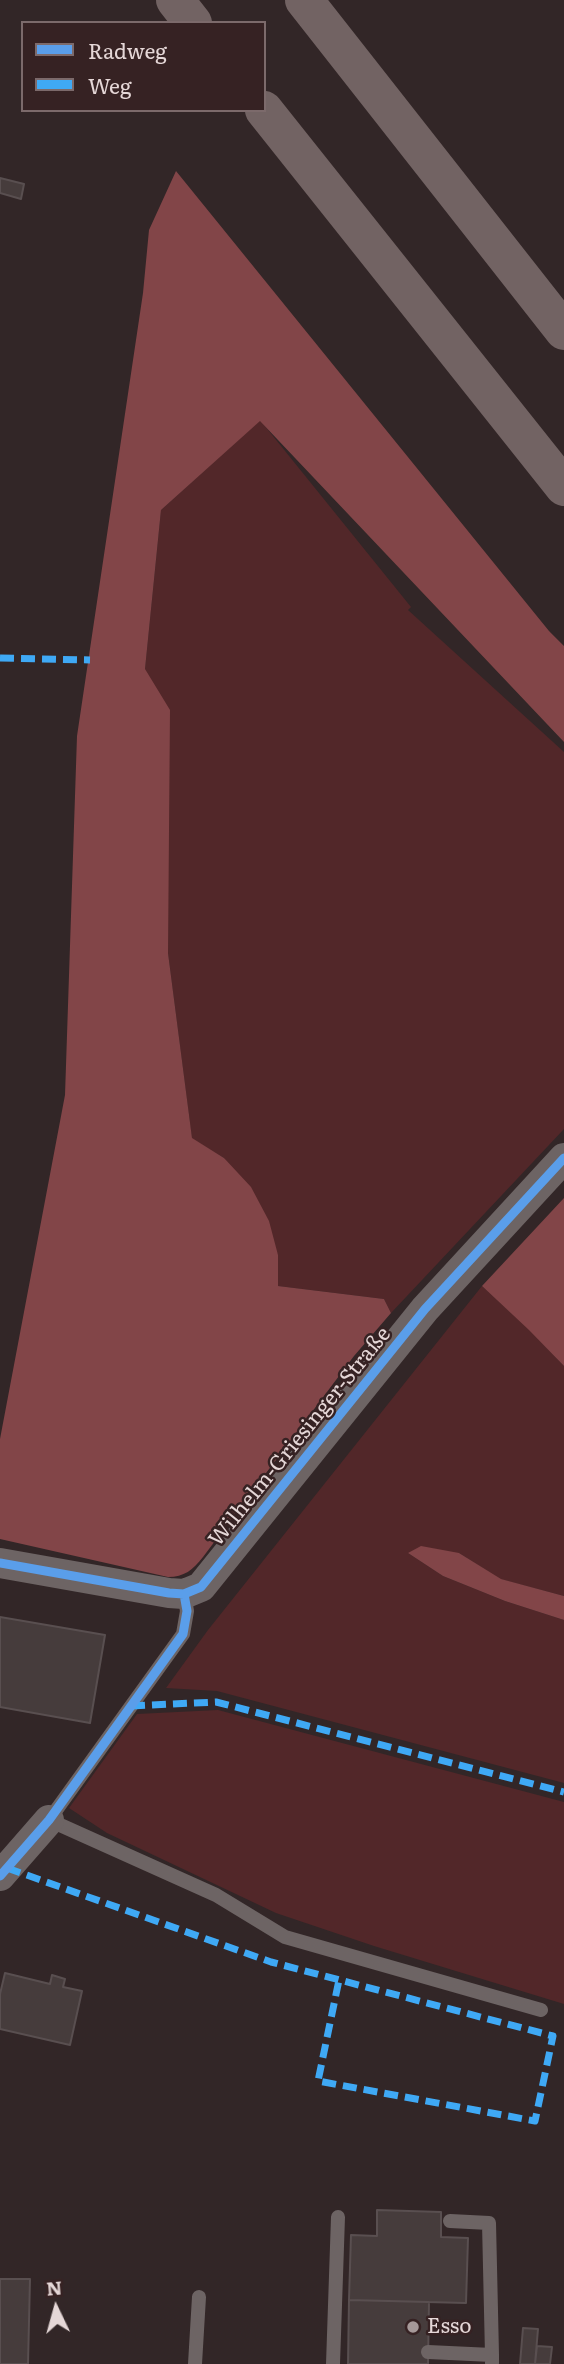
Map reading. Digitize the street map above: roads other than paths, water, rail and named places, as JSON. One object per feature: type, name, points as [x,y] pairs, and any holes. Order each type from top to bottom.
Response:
[{"type":"highway","points":[[175,0],[191,21]]},
{"type":"highway","points":[[304,0],[564,331]]},
{"type":"highway","points":[[266,112],[564,487]]},
{"type":"street","name":"Wilhelm-Griesinger-Straße","points":[[184,1594],[201,1587],[425,1309],[564,1158]]},
{"type":"street","points":[[0,1563],[184,1594]]},
{"type":"street","points":[[0,1876],[49,1820]]},
{"type":"lane","points":[[184,1594],[187,1611],[183,1634],[49,1820],[216,1895],[285,1937],[541,2010]]},
{"type":"lane","points":[[333,2364],[341,2349],[338,2217]]},
{"type":"lane","points":[[428,2352],[492,2359],[489,2223],[450,2221]]},
{"type":"lane","points":[[195,2364],[199,2297]]},
{"type":"place","name":"Esso","points":[[413,2327]]}]
